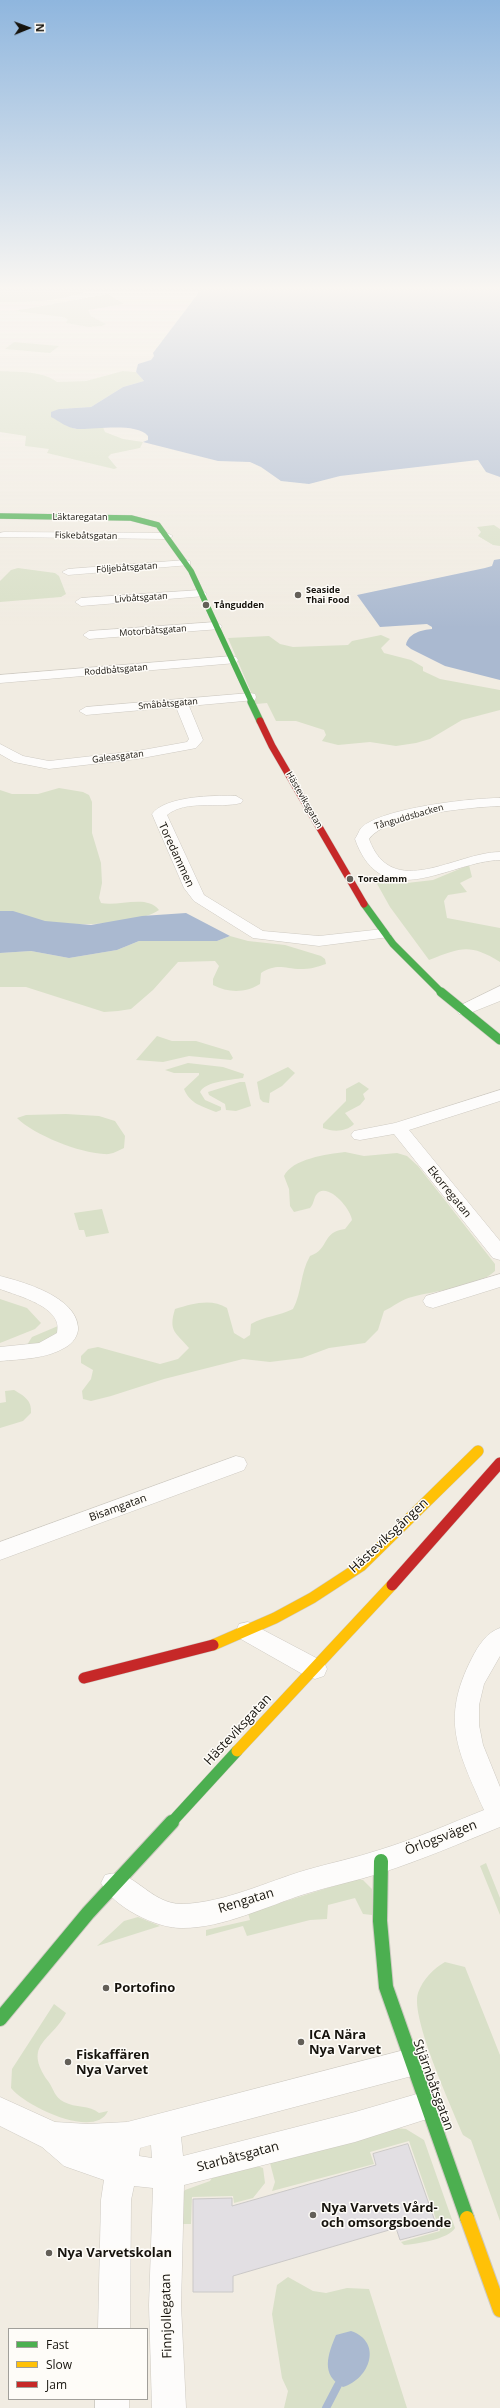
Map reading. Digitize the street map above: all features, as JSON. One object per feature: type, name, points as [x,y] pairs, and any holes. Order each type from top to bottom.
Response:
[{"type":"street","name":"Läktaregatan","points":[[0,516],[131,518],[158,524]]},
{"type":"street","name":"Hästeviksgatan","points":[[158,524],[186,563],[232,660],[242,685],[250,697],[272,746],[383,934],[414,970],[466,1010],[500,1040]]},
{"type":"street","name":"Fiskebåtsgatan","points":[[4,535],[167,536]]},
{"type":"street","name":"Följebåtsgatan","points":[[68,572],[186,563]]},
{"type":"street","name":"Livbåtsgatan","points":[[81,602],[201,594]]},
{"type":"street","name":"Motorbåtsgatan","points":[[89,635],[216,626]]},
{"type":"street","name":"Roddbåtsgatan","points":[[0,679],[232,660]]},
{"type":"street","name":"Småbåtsgatan","points":[[86,711],[250,697]]},
{"type":"street","name":"Galeasgatan","points":[[0,748],[19,759],[49,765],[137,755],[191,745],[196,740],[181,702]]},
{"type":"street","name":"Toredammen","points":[[236,800],[211,801],[167,807],[159,814],[192,888],[199,898],[252,932],[268,937],[330,941],[383,934]]},
{"type":"street","name":"Tånguddsbacken","points":[[500,802],[462,804],[416,814],[375,826],[367,831],[362,839],[365,850],[373,860],[390,873],[400,876],[428,875],[466,860],[500,856]]},
{"type":"street","points":[[466,1010],[494,997],[500,991]]},
{"type":"street","points":[[360,1136],[398,1128],[500,1095]]},
{"type":"street","name":"Ekorregatan","points":[[398,1128],[500,1254]]},
{"type":"street","points":[[433,1301],[500,1280]]},
{"type":"street","points":[[0,1282],[51,1303],[68,1320],[69,1326],[63,1339],[50,1346],[0,1354]]},
{"type":"street","name":"Hästeviksgången","points":[[84,1678],[193,1652],[215,1645],[248,1631],[312,1598],[361,1566],[478,1451]]},
{"type":"street","name":"Hästeviksgatan","points":[[0,2019],[30,1981],[115,1883],[314,1668],[500,1463]]},
{"type":"street","name":"Bisamgatan","points":[[0,1551],[236,1464]]},
{"type":"street","points":[[248,1631],[314,1668]]},
{"type":"street","points":[[500,1637],[472,1681],[465,1707],[471,1746],[500,1816]]},
{"type":"street","name":"Örlogsvägen","points":[[382,1861],[500,1816]]},
{"type":"street","name":"Rengatan","points":[[115,1883],[152,1909],[166,1915],[184,1916],[228,1908],[306,1882],[382,1861]]},
{"type":"street","name":"Stjärnbåtsgatan","points":[[382,1861],[380,1921],[382,1959],[386,1987],[500,2310]]},
{"type":"street","name":"Starbåtsgatan","points":[[53,2137],[88,2139],[128,2138],[412,2062]]},
{"type":"street","name":"Starbåtsgatan","points":[[0,2111],[53,2137],[75,2155],[121,2170],[169,2174],[355,2127],[427,2105]]},
{"type":"street","name":"Finnjollegatan","points":[[165,2129],[169,2174],[165,2305],[169,2408]]},
{"type":"street","points":[[114,2328],[116,2200],[128,2138]]},
{"type":"green space","points":[[0,403],[97,403],[91,407],[59,409],[59,421],[75,429],[103,427],[105,432],[123,439],[143,442],[140,448],[111,454],[108,457],[117,468],[114,469],[47,453],[49,449],[25,446],[26,436],[0,432]]},
{"type":"green space","points":[[494,525],[500,529],[500,546],[493,545],[478,536],[481,532],[477,527]]},
{"type":"green space","points":[[18,568],[55,573],[59,576],[66,594],[61,597],[0,602],[0,581],[11,570]]},
{"type":"green space","points":[[381,635],[390,639],[381,648],[384,653],[411,660],[423,667],[423,671],[440,679],[500,690],[500,710],[462,720],[430,739],[416,743],[396,746],[370,742],[338,745],[322,741],[326,735],[324,730],[296,721],[276,721],[267,703],[256,704],[228,638],[269,636],[280,644],[293,647],[348,645],[352,641]]},
{"type":"green space","points":[[59,788],[83,792],[89,795],[92,802],[92,833],[101,863],[102,883],[99,898],[101,903],[116,904],[140,902],[154,905],[159,910],[134,919],[99,924],[63,924],[47,922],[35,920],[14,913],[0,911],[0,790],[12,794],[38,794]]},
{"type":"green space","points":[[469,865],[472,877],[460,883],[467,892],[448,895],[444,901],[447,918],[500,928],[500,962],[480,952],[465,949],[457,950],[429,960],[390,907],[376,882],[407,883],[433,880]]},
{"type":"green space","points":[[230,936],[248,941],[285,945],[321,956],[325,959],[326,964],[307,969],[282,967],[273,968],[261,973],[260,984],[255,987],[231,991],[213,985],[213,979],[219,966],[215,961],[178,962],[153,990],[131,1009],[104,1012],[26,987],[0,987],[0,953],[31,951],[69,958],[117,950],[139,941],[217,941]]},
{"type":"green space","points":[[157,1036],[172,1041],[196,1041],[229,1051],[233,1058],[231,1060],[189,1056],[163,1062],[136,1060]]},
{"type":"green space","points":[[188,1063],[223,1067],[244,1074],[243,1078],[226,1080],[208,1085],[200,1092],[205,1100],[221,1107],[221,1110],[216,1112],[201,1106],[190,1098],[184,1089],[199,1075],[199,1073],[174,1073],[165,1070]]},
{"type":"green space","points":[[288,1067],[295,1073],[282,1086],[270,1093],[269,1103],[263,1102],[260,1099],[257,1082]]},
{"type":"green space","points":[[240,1082],[245,1082],[251,1106],[236,1111],[226,1110],[225,1104],[209,1095],[208,1092]]},
{"type":"green space","points":[[359,1082],[369,1089],[363,1094],[365,1099],[360,1105],[345,1113],[354,1124],[343,1130],[323,1128],[323,1124],[346,1101],[346,1089]]},
{"type":"green space","points":[[66,1114],[99,1116],[115,1121],[125,1136],[124,1148],[107,1154],[94,1153],[70,1147],[34,1131],[17,1118],[26,1115]]},
{"type":"green space","points":[[345,1152],[364,1156],[397,1153],[407,1156],[418,1166],[495,1264],[495,1271],[487,1277],[467,1285],[408,1298],[401,1301],[384,1311],[378,1330],[365,1343],[329,1348],[302,1358],[270,1362],[243,1359],[164,1379],[91,1401],[83,1399],[82,1391],[91,1379],[93,1370],[81,1363],[81,1356],[88,1349],[98,1347],[160,1364],[178,1359],[189,1348],[174,1331],[172,1323],[175,1309],[201,1303],[215,1303],[221,1305],[227,1308],[234,1333],[244,1339],[250,1335],[251,1324],[293,1309],[298,1296],[304,1269],[310,1256],[321,1249],[332,1234],[345,1229],[352,1220],[348,1210],[340,1200],[329,1192],[324,1191],[317,1194],[310,1208],[294,1212],[290,1206],[289,1189],[284,1176],[294,1165],[302,1161],[329,1154]]},
{"type":"green space","points":[[102,1209],[109,1233],[86,1237],[84,1230],[79,1230],[74,1213]]},
{"type":"green space","points":[[0,1299],[27,1308],[41,1323],[35,1329],[0,1343]]},
{"type":"green space","points":[[58,1326],[60,1328],[50,1339],[42,1343],[27,1345],[32,1337]]},
{"type":"green space","points":[[14,1390],[27,1399],[30,1405],[31,1413],[23,1421],[0,1428],[0,1403],[6,1402],[5,1391]]},
{"type":"green space","points":[[486,1863],[500,1898],[500,1915],[480,1866]]},
{"type":"green space","points":[[356,1879],[363,1880],[372,1889],[372,1915],[363,1914],[355,1898],[328,1905],[327,1919],[310,1920],[247,1936],[243,1926],[206,1936],[206,1930],[250,1920],[248,1913]]},
{"type":"green space","points":[[138,1917],[160,1926],[97,1946],[124,1921]]},
{"type":"green space","points":[[445,1962],[465,1967],[500,2055],[500,2221],[471,2140],[463,2135],[433,2063],[420,2022],[417,2005],[420,1988],[429,1975]]},
{"type":"green space","points":[[54,2004],[66,2013],[42,2044],[38,2059],[41,2069],[56,2095],[61,2100],[68,2104],[95,2110],[99,2113],[108,2111],[101,2119],[89,2122],[75,2121],[60,2117],[44,2111],[30,2103],[11,2088],[12,2069]]},
{"type":"green space","points":[[396,2128],[406,2129],[424,2140],[455,2228],[452,2232],[440,2238],[417,2243],[404,2245],[401,2242],[440,2231],[409,2141],[370,2152],[374,2164],[272,2191],[275,2182],[270,2163]]},
{"type":"green space","points":[[257,2166],[263,2168],[265,2183],[253,2198],[234,2203],[233,2196],[192,2197],[191,2224],[182,2224],[182,2194],[185,2190],[210,2181],[212,2178]]},
{"type":"green space","points":[[288,2277],[313,2291],[326,2293],[347,2288],[369,2289],[407,2408],[284,2408],[288,2391],[282,2378],[272,2314],[277,2285]]},
{"type":"water","points":[[97,403],[500,403],[500,477],[486,472],[478,460],[340,476],[309,484],[281,481],[261,467],[250,462],[218,461],[143,442],[148,440],[148,436],[134,429],[77,429],[66,426],[51,417],[51,412],[59,409],[91,407]]},
{"type":"water","points":[[500,559],[500,680],[445,666],[411,649],[406,645],[407,641],[412,635],[420,631],[432,629],[432,627],[427,624],[380,627],[357,595],[485,568],[492,566],[494,560]]},
{"type":"water","points":[[0,911],[13,911],[45,921],[91,925],[142,916],[186,913],[230,936],[217,941],[139,941],[117,950],[69,958],[31,951],[0,953]]},
{"type":"water","points":[[351,2331],[361,2336],[367,2343],[370,2351],[369,2360],[366,2369],[360,2376],[352,2383],[343,2387],[331,2376],[328,2364],[330,2349],[336,2335]]},
{"type":"building","name":"Nya Varvets Vård- och omsorgsboende","points":[[408,2144],[438,2230],[400,2240],[396,2228],[233,2276],[233,2292],[193,2292],[193,2199],[232,2198],[232,2206],[376,2165],[373,2154]]},
{"type":"waterway","points":[[326,2408],[338,2385]]},
{"type":"traffic: fast","points":[[0,516],[131,518],[158,525],[191,571],[260,721]]},
{"type":"traffic: fast","points":[[364,904],[378,925],[409,961],[444,994],[500,1040]]},
{"type":"traffic: fast","points":[[0,2019],[88,1913],[237,1751]]},
{"type":"traffic: fast","points":[[381,1861],[380,1921],[386,1987],[467,2218]]},
{"type":"traffic: slow","points":[[213,1645],[275,1618],[312,1598],[361,1566],[478,1451]]},
{"type":"traffic: slow","points":[[237,1751],[392,1585]]},
{"type":"traffic: slow","points":[[467,2218],[500,2310]]},
{"type":"traffic: jam","points":[[260,721],[272,746],[364,904]]},
{"type":"traffic: jam","points":[[392,1585],[500,1463]]},
{"type":"traffic: jam","points":[[84,1678],[213,1645]]},
{"type":"place","name":"Seaside Thai Food","points":[[298,595]]},
{"type":"place","name":"Tångudden","points":[[206,605]]},
{"type":"place","name":"Toredamm","points":[[350,879]]},
{"type":"place","name":"Portofino","points":[[106,1988]]},
{"type":"place","name":"ICA Nära Nya Varvet","points":[[301,2042]]},
{"type":"place","name":"Fiskaffären Nya Varvet","points":[[68,2062]]},
{"type":"place","name":"Nya Varvets Vård- och omsorgsboende","points":[[313,2215]]},
{"type":"place","name":"Nya Varvetskolan","points":[[49,2253]]}]
